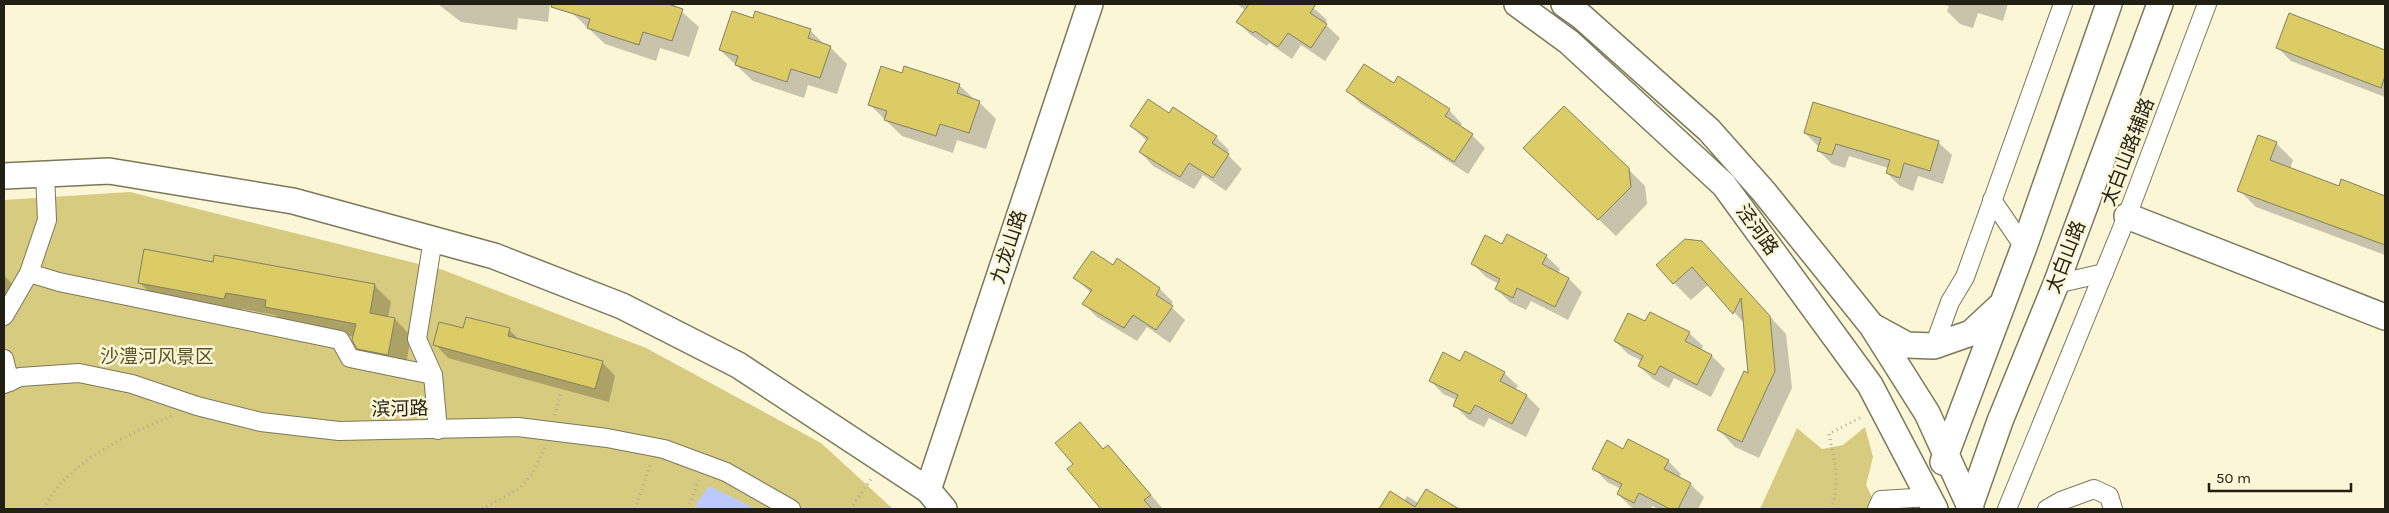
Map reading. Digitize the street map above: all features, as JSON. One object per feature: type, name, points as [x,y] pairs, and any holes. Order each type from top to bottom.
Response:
[{"type":"street","name":"九龙山路","points":[[928,490],[1090,4]]},
{"type":"street","name":"泾河路","points":[[1517,4],[1569,42],[1724,185],[1870,385],[1930,505]]},
{"type":"street","name":"泾河路","points":[[1564,4],[1581,16],[1709,130],[1764,192],[1872,326],[1927,413],[1970,508]]},
{"type":"street","points":[[1934,346],[1950,302],[1965,277],[2063,4]]},
{"type":"street","points":[[1877,509],[1881,500],[1930,505],[1946,453],[2024,247],[2109,4]]},
{"type":"street","name":"太白山路","points":[[1970,508],[2000,421],[2056,284],[2160,4]]},
{"type":"street","name":"太白山路辅路","points":[[2007,509],[2127,216],[2207,4]]},
{"type":"street","points":[[4,176],[109,171],[293,201],[494,256],[622,306],[738,365],[928,490],[944,509]]},
{"type":"street","points":[[4,316],[29,273],[46,220],[45,174]]},
{"type":"street","points":[[1992,200],[2024,247]]},
{"type":"street","points":[[2127,216],[2385,317]]},
{"type":"street","points":[[433,239],[418,339],[433,375],[438,430]]},
{"type":"street","points":[[29,273],[59,282],[340,340],[350,358],[433,375]]},
{"type":"street","points":[[2056,284],[2104,273]]},
{"type":"street","points":[[1872,326],[1907,345],[1934,346],[1972,333],[2003,304]]},
{"type":"street","points":[[4,359],[7,383]]},
{"type":"street","name":"滨河路","points":[[7,383],[20,377],[79,373],[132,384],[197,406],[261,422],[339,430],[438,430],[518,427],[551,430],[656,447],[726,472],[790,509]]},
{"type":"street","points":[[2047,509],[2061,500],[2094,489],[2109,496],[2113,509]]},
{"type":"path","points":[[482,509],[518,489],[528,479],[544,453],[561,392]]},
{"type":"path","points":[[44,509],[51,494],[76,468],[123,439],[197,406]]},
{"type":"path","points":[[1831,509],[1834,502],[1836,467],[1829,434],[1865,415],[1869,422]]},
{"type":"path","points":[[635,509],[656,447]]},
{"type":"path","points":[[850,509],[884,461]]},
{"type":"path","points":[[688,509],[705,464]]},
{"type":"green space","name":"沙澧河风景区","points":[[130,192],[443,270],[646,348],[821,443],[893,509],[4,509],[4,200]]},
{"type":"green space","points":[[1865,427],[1873,457],[1866,485],[1873,499],[1870,509],[1760,509],[1797,428],[1822,449],[1843,445]]},
{"type":"water","points":[[709,486],[756,509],[695,509],[697,502]]},
{"type":"building","points":[[552,4],[668,4],[683,9],[672,41],[643,32],[639,45],[587,28],[590,19],[551,7]]},
{"type":"building","points":[[1249,4],[1316,4],[1310,13],[1327,24],[1311,48],[1288,33],[1278,47],[1255,31],[1253,33],[1236,22]]},
{"type":"building","points":[[732,11],[753,18],[755,11],[811,29],[808,38],[831,46],[820,78],[791,69],[787,82],[735,65],[738,56],[719,50]]},
{"type":"building","points":[[2289,13],[2385,50],[2385,76],[2381,88],[2276,48]]},
{"type":"building","points":[[1364,64],[1394,83],[1398,76],[1450,109],[1445,116],[1473,134],[1454,162],[1346,91]]},
{"type":"building","points":[[881,66],[902,73],[904,66],[960,84],[957,93],[980,101],[969,133],[940,124],[936,136],[884,120],[887,111],[868,105]]},
{"type":"building","points":[[1148,99],[1169,113],[1173,107],[1217,136],[1212,143],[1229,154],[1213,178],[1189,163],[1180,177],[1139,152],[1148,138],[1130,126]]},
{"type":"building","points":[[1813,102],[1939,141],[1930,171],[1904,163],[1900,178],[1886,173],[1890,160],[1836,144],[1832,155],[1817,151],[1821,138],[1804,133]]},
{"type":"building","points":[[1564,106],[1629,168],[1631,187],[1598,220],[1523,148]]},
{"type":"building","points":[[2258,135],[2277,142],[2270,160],[2339,186],[2341,179],[2385,196],[2385,245],[2237,191]]},
{"type":"building","points":[[1507,234],[1547,255],[1542,264],[1569,278],[1555,307],[1517,288],[1513,298],[1495,289],[1500,279],[1471,264],[1485,235],[1502,244]]},
{"type":"building","points":[[1685,239],[1702,241],[1770,316],[1775,371],[1742,442],[1717,430],[1744,371],[1748,373],[1741,298],[1733,314],[1692,267],[1673,284],[1656,265]]},
{"type":"building","points":[[144,249],[213,262],[214,255],[375,284],[370,313],[395,318],[388,355],[357,349],[352,340],[356,324],[265,307],[266,300],[226,293],[224,299],[138,283]]},
{"type":"building","points":[[1092,251],[1113,265],[1117,258],[1160,288],[1156,295],[1173,306],[1156,330],[1133,315],[1124,328],[1082,304],[1092,290],[1073,278]]},
{"type":"building","points":[[1650,312],[1690,332],[1685,341],[1712,355],[1697,385],[1660,366],[1655,375],[1638,366],[1643,356],[1614,341],[1628,313],[1645,321]]},
{"type":"building","points":[[466,317],[510,328],[508,336],[603,361],[595,389],[433,345],[439,322],[463,328]]},
{"type":"building","points":[[1465,351],[1505,372],[1500,381],[1527,395],[1512,424],[1475,405],[1470,414],[1453,406],[1458,395],[1429,381],[1443,352],[1460,361]]},
{"type":"building","points":[[1080,422],[1103,449],[1108,445],[1151,495],[1144,500],[1152,509],[1101,509],[1067,469],[1073,464],[1055,443]]},
{"type":"building","points":[[1628,439],[1669,460],[1664,469],[1691,483],[1678,509],[1670,509],[1639,493],[1634,503],[1617,494],[1622,484],[1592,469],[1607,440],[1623,449]]},
{"type":"building","points":[[1426,489],[1459,509],[1379,509],[1390,491],[1415,507]]}]
